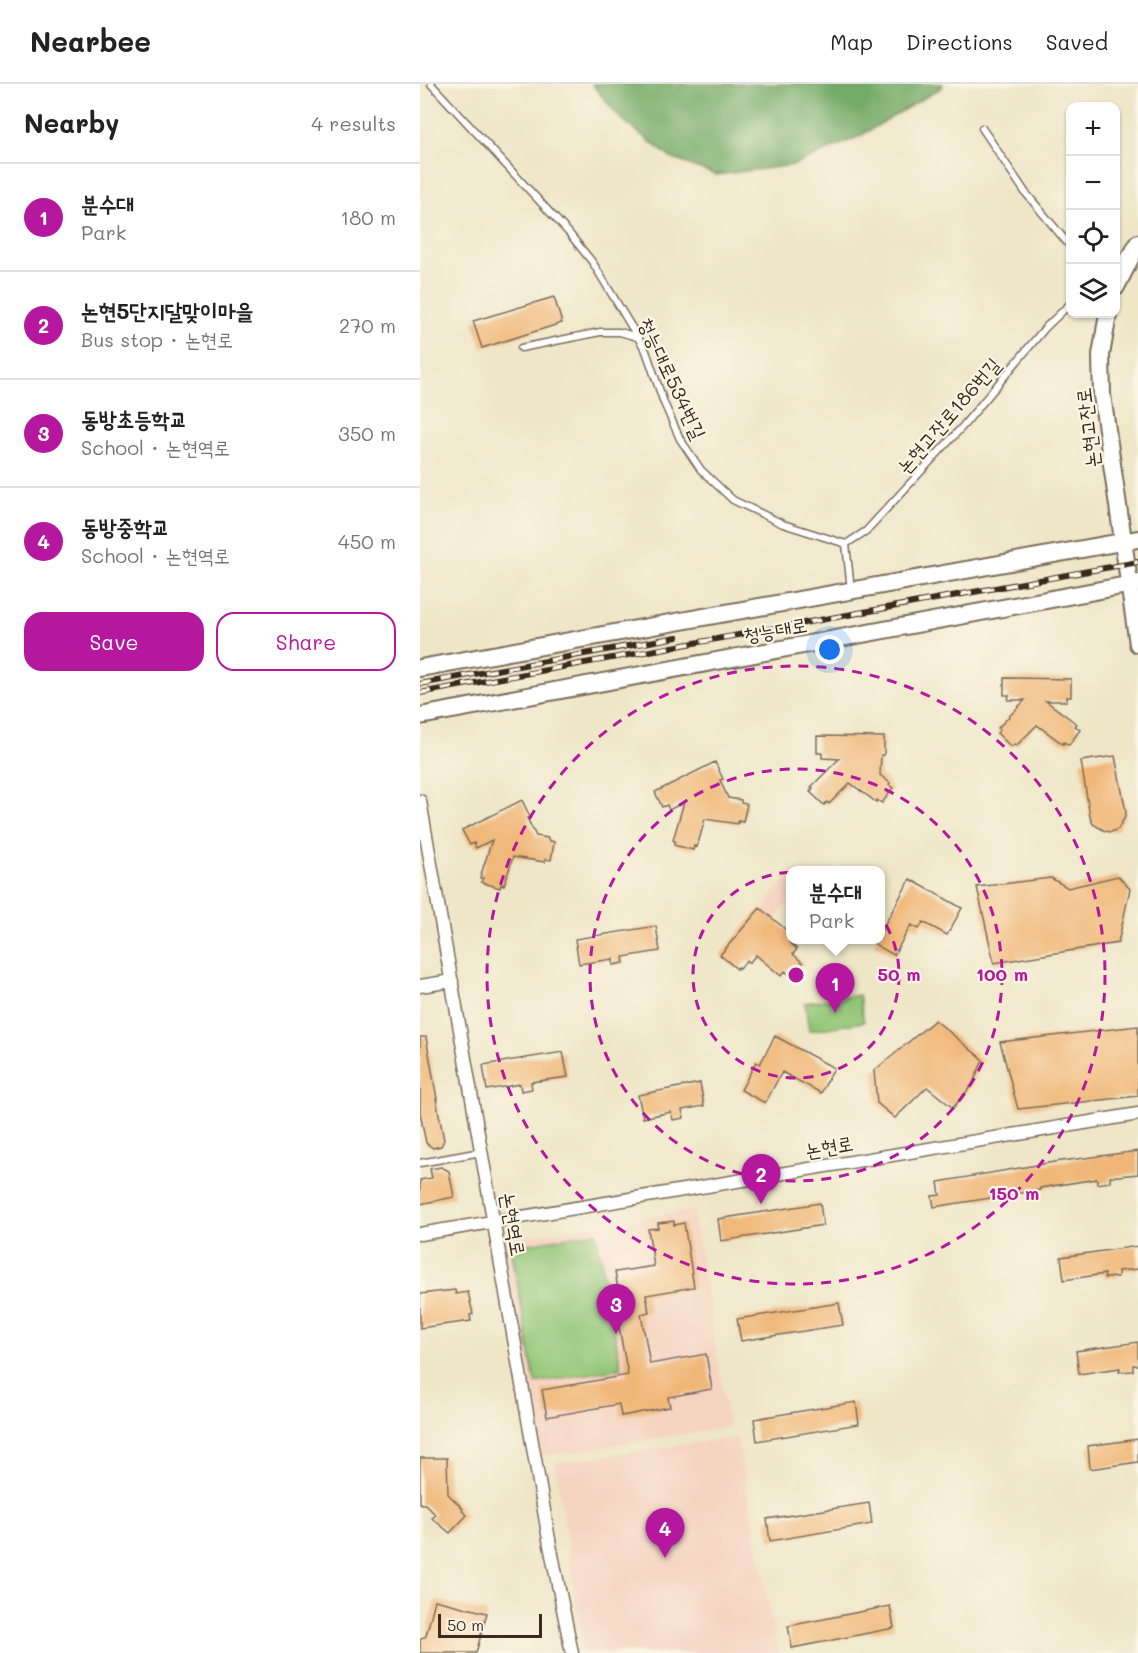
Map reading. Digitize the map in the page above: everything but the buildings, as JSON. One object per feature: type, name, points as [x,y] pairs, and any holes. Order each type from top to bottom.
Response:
[{"type":"main road","points":[[1120,279],[1138,243]]},
{"type":"main road","name":"논현고잔로","points":[[1107,318],[1101,355],[1102,395],[1131,541],[1138,644]]},
{"type":"main road","name":"청능대로","points":[[420,668],[1131,541]]},
{"type":"main road","name":"청능대로","points":[[420,716],[1134,584]]},
{"type":"street","name":"논현역로","points":[[420,801],[546,1527],[572,1653]]},
{"type":"street","points":[[420,986],[452,981]]},
{"type":"street","name":"논현로","points":[[420,1234],[1138,1114]]},
{"type":"lane","name":"청능대로534번길","points":[[431,84],[569,233],[593,263],[646,351],[664,403],[680,439],[701,470],[733,500],[783,524],[846,544]]},
{"type":"lane","points":[[982,128],[1025,192],[1066,240]]},
{"type":"lane","points":[[1120,260],[1138,243]]},
{"type":"lane","name":"논현고잔로186번길","points":[[846,544],[866,531],[963,426],[1045,328],[1066,309]]},
{"type":"lane","points":[[521,348],[600,332],[620,332],[638,337]]},
{"type":"lane","points":[[846,544],[851,591]]},
{"type":"lane","points":[[420,1163],[481,1152]]},
{"type":"shaded area","points":[[785,880],[786,904],[769,929],[757,922],[770,898]]},
{"type":"shaded area","points":[[693,1210],[729,1427],[539,1457],[503,1240]]},
{"type":"shaded area","points":[[737,1437],[778,1653],[584,1653],[555,1463]]},
{"type":"green space","points":[[592,84],[943,84],[941,88],[860,136],[794,165],[716,175],[671,158],[619,117]]},
{"type":"green space","points":[[859,995],[864,1022],[809,1031],[805,1003]]},
{"type":"green space","points":[[596,1232],[621,1368],[535,1383],[511,1247]]},
{"type":"railway","points":[[420,693],[1138,562]]},
{"type":"railway","points":[[420,684],[677,637]]},
{"type":"place","name":"분수대","points":[[835,1013]]},
{"type":"place","name":"논현5단지달맞이마을","points":[[761,1204]]},
{"type":"place","name":"동방초등학교","points":[[616,1334]]},
{"type":"place","name":"동방중학교","points":[[665,1558]]}]
